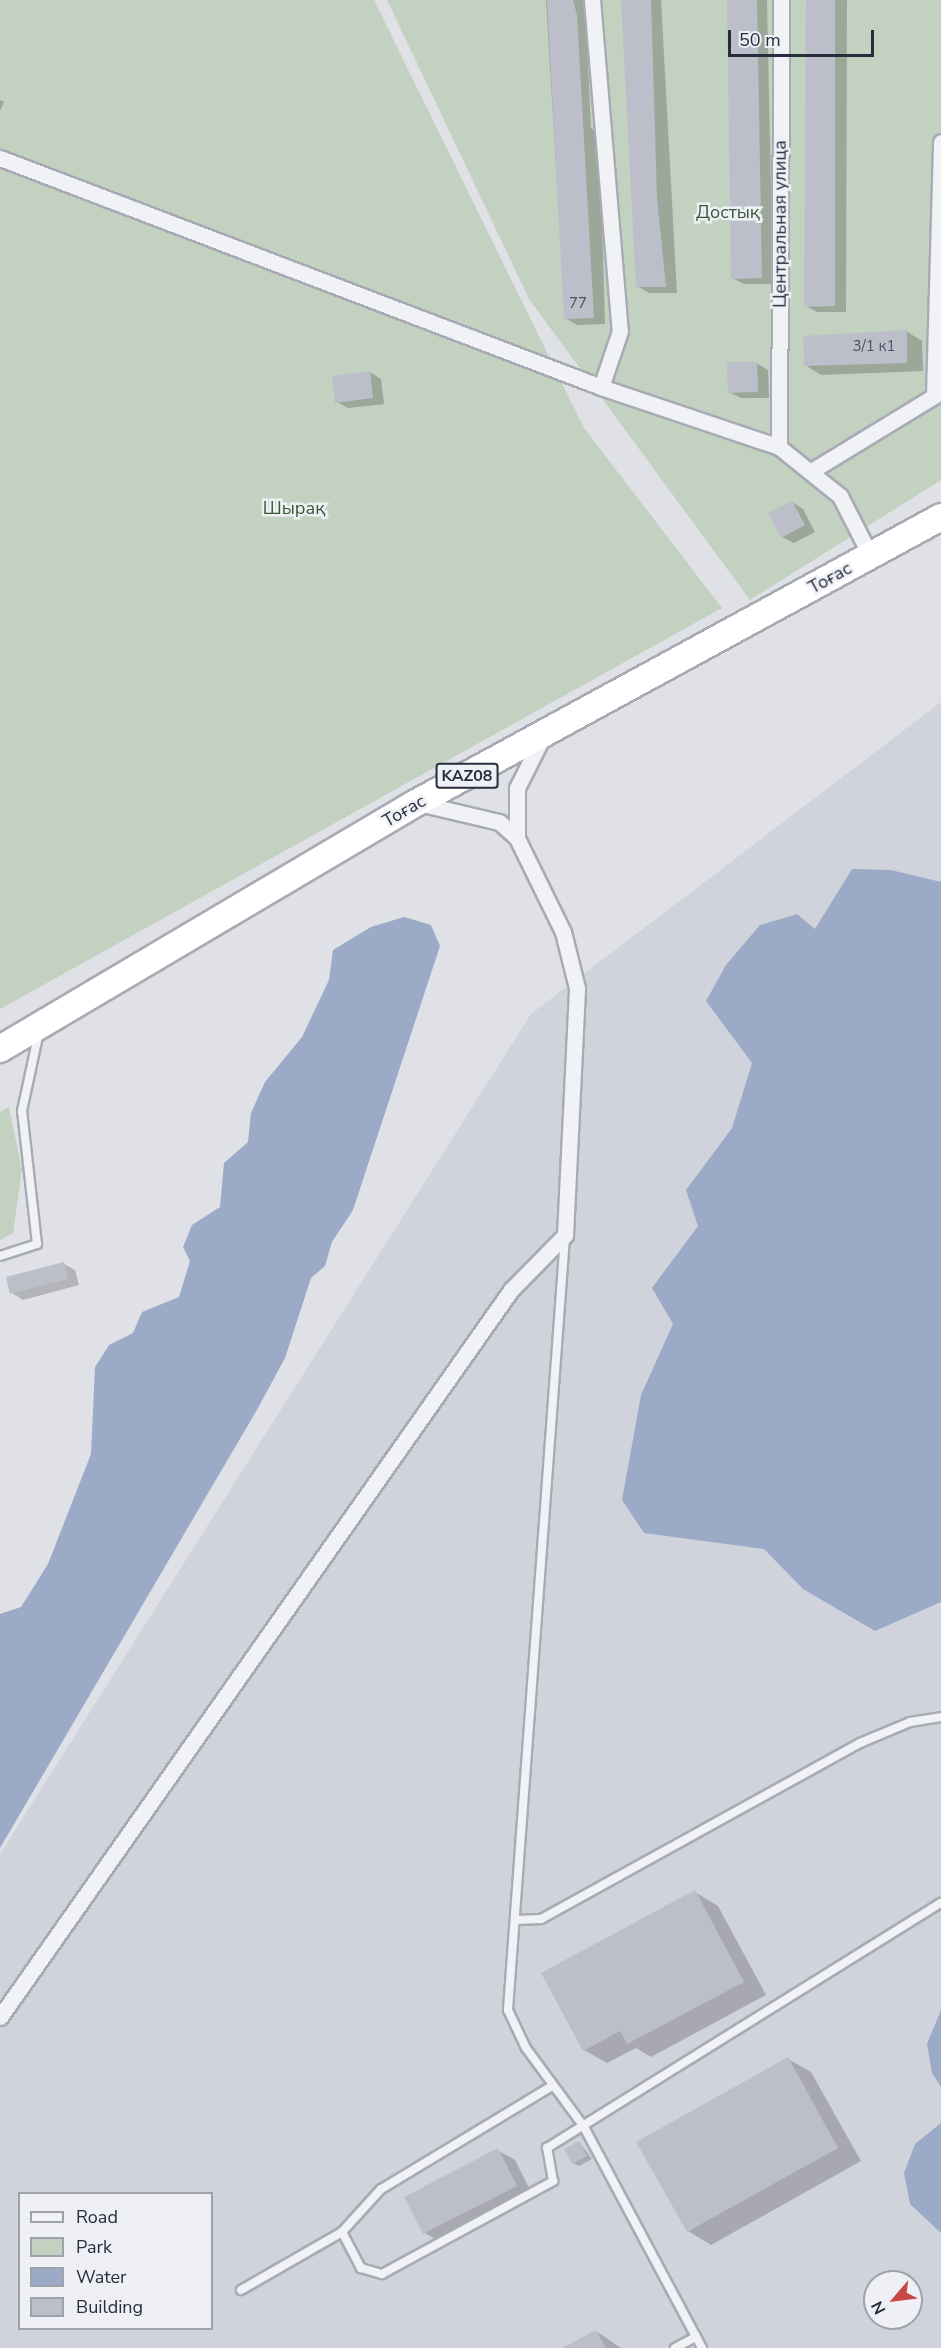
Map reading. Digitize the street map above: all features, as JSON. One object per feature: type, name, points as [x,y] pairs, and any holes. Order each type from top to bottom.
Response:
[{"type":"highway","name":"Тоғас","points":[[0,1049],[416,803],[941,517]]},
{"type":"street","points":[[592,0],[620,331],[601,387]]},
{"type":"street","name":"Центральная улица","points":[[779,447],[782,0]]},
{"type":"street","points":[[813,470],[938,394],[941,142]]},
{"type":"street","points":[[0,158],[601,387],[779,447],[813,470],[840,496],[870,555]]},
{"type":"street","points":[[517,838],[517,788],[544,733]]},
{"type":"street","points":[[0,2017],[511,1290],[565,1235],[577,988],[563,932],[517,838],[499,822],[416,803]]},
{"type":"lane","points":[[0,1256],[37,1244],[22,1111],[41,1024]]},
{"type":"lane","points":[[565,1235],[508,2010],[552,2086],[584,2127],[702,2348]]},
{"type":"lane","points":[[515,1920],[541,1919],[860,1743],[910,1722],[941,1717]]},
{"type":"lane","points":[[342,2232],[361,2268],[382,2274],[553,2181],[547,2148],[941,1903]]},
{"type":"lane","points":[[241,2290],[342,2232],[381,2188],[552,2086]]},
{"type":"lane","points":[[675,2348],[696,2337]]},
{"type":"shaded area","points":[[941,702],[941,2348],[0,2348],[0,1854],[531,1014]]},
{"type":"green space","name":"Шырақ","points":[[0,0],[374,0],[584,428],[722,608],[0,1009]]},
{"type":"green space","name":"Достық","points":[[387,0],[941,0],[941,480],[750,600],[529,299]]},
{"type":"green space","points":[[9,1107],[22,1170],[13,1233],[0,1240],[0,1112]]},
{"type":"water","points":[[852,869],[891,870],[941,882],[941,1602],[875,1631],[803,1589],[764,1549],[644,1533],[622,1500],[641,1395],[673,1324],[652,1288],[698,1226],[686,1190],[732,1128],[752,1063],[706,1001],[726,965],[760,925],[797,914],[815,929]]},
{"type":"water","points":[[404,917],[431,925],[440,946],[353,1210],[332,1242],[325,1266],[311,1278],[285,1358],[258,1408],[0,1848],[0,1614],[21,1607],[48,1564],[91,1454],[95,1367],[109,1345],[133,1333],[142,1312],[179,1297],[190,1261],[183,1247],[192,1225],[220,1207],[224,1163],[248,1142],[251,1113],[265,1082],[302,1037],[329,980],[333,950],[371,927]]},
{"type":"water","points":[[941,2010],[941,2087],[932,2073],[927,2044]]},
{"type":"water","points":[[941,2123],[941,2233],[910,2204],[904,2173],[915,2144]]},
{"type":"building","points":[[547,0],[573,0],[577,15],[594,318],[564,319]]},
{"type":"building","points":[[621,0],[651,0],[657,198],[666,287],[636,287]]},
{"type":"building","points":[[727,0],[757,0],[762,278],[731,279]]},
{"type":"building","points":[[806,0],[835,0],[835,306],[804,307]]},
{"type":"building","points":[[907,330],[907,363],[804,366],[803,336]]},
{"type":"building","points":[[727,362],[757,362],[758,392],[728,393]]},
{"type":"building","points":[[370,371],[373,398],[335,403],[332,376]]},
{"type":"building","points":[[792,501],[805,525],[781,538],[768,513]]},
{"type":"building","points":[[64,1262],[68,1279],[10,1294],[6,1277]]},
{"type":"building","points":[[695,1890],[744,1982],[627,2044],[620,2031],[583,2051],[541,1973]]},
{"type":"building","points":[[788,2057],[838,2148],[687,2232],[636,2142]]},
{"type":"building","points":[[579,2141],[587,2156],[572,2164],[564,2149]]},
{"type":"building","points":[[498,2148],[517,2186],[423,2234],[404,2197]]},
{"type":"building","points":[[596,2330],[606,2348],[562,2348]]}]
